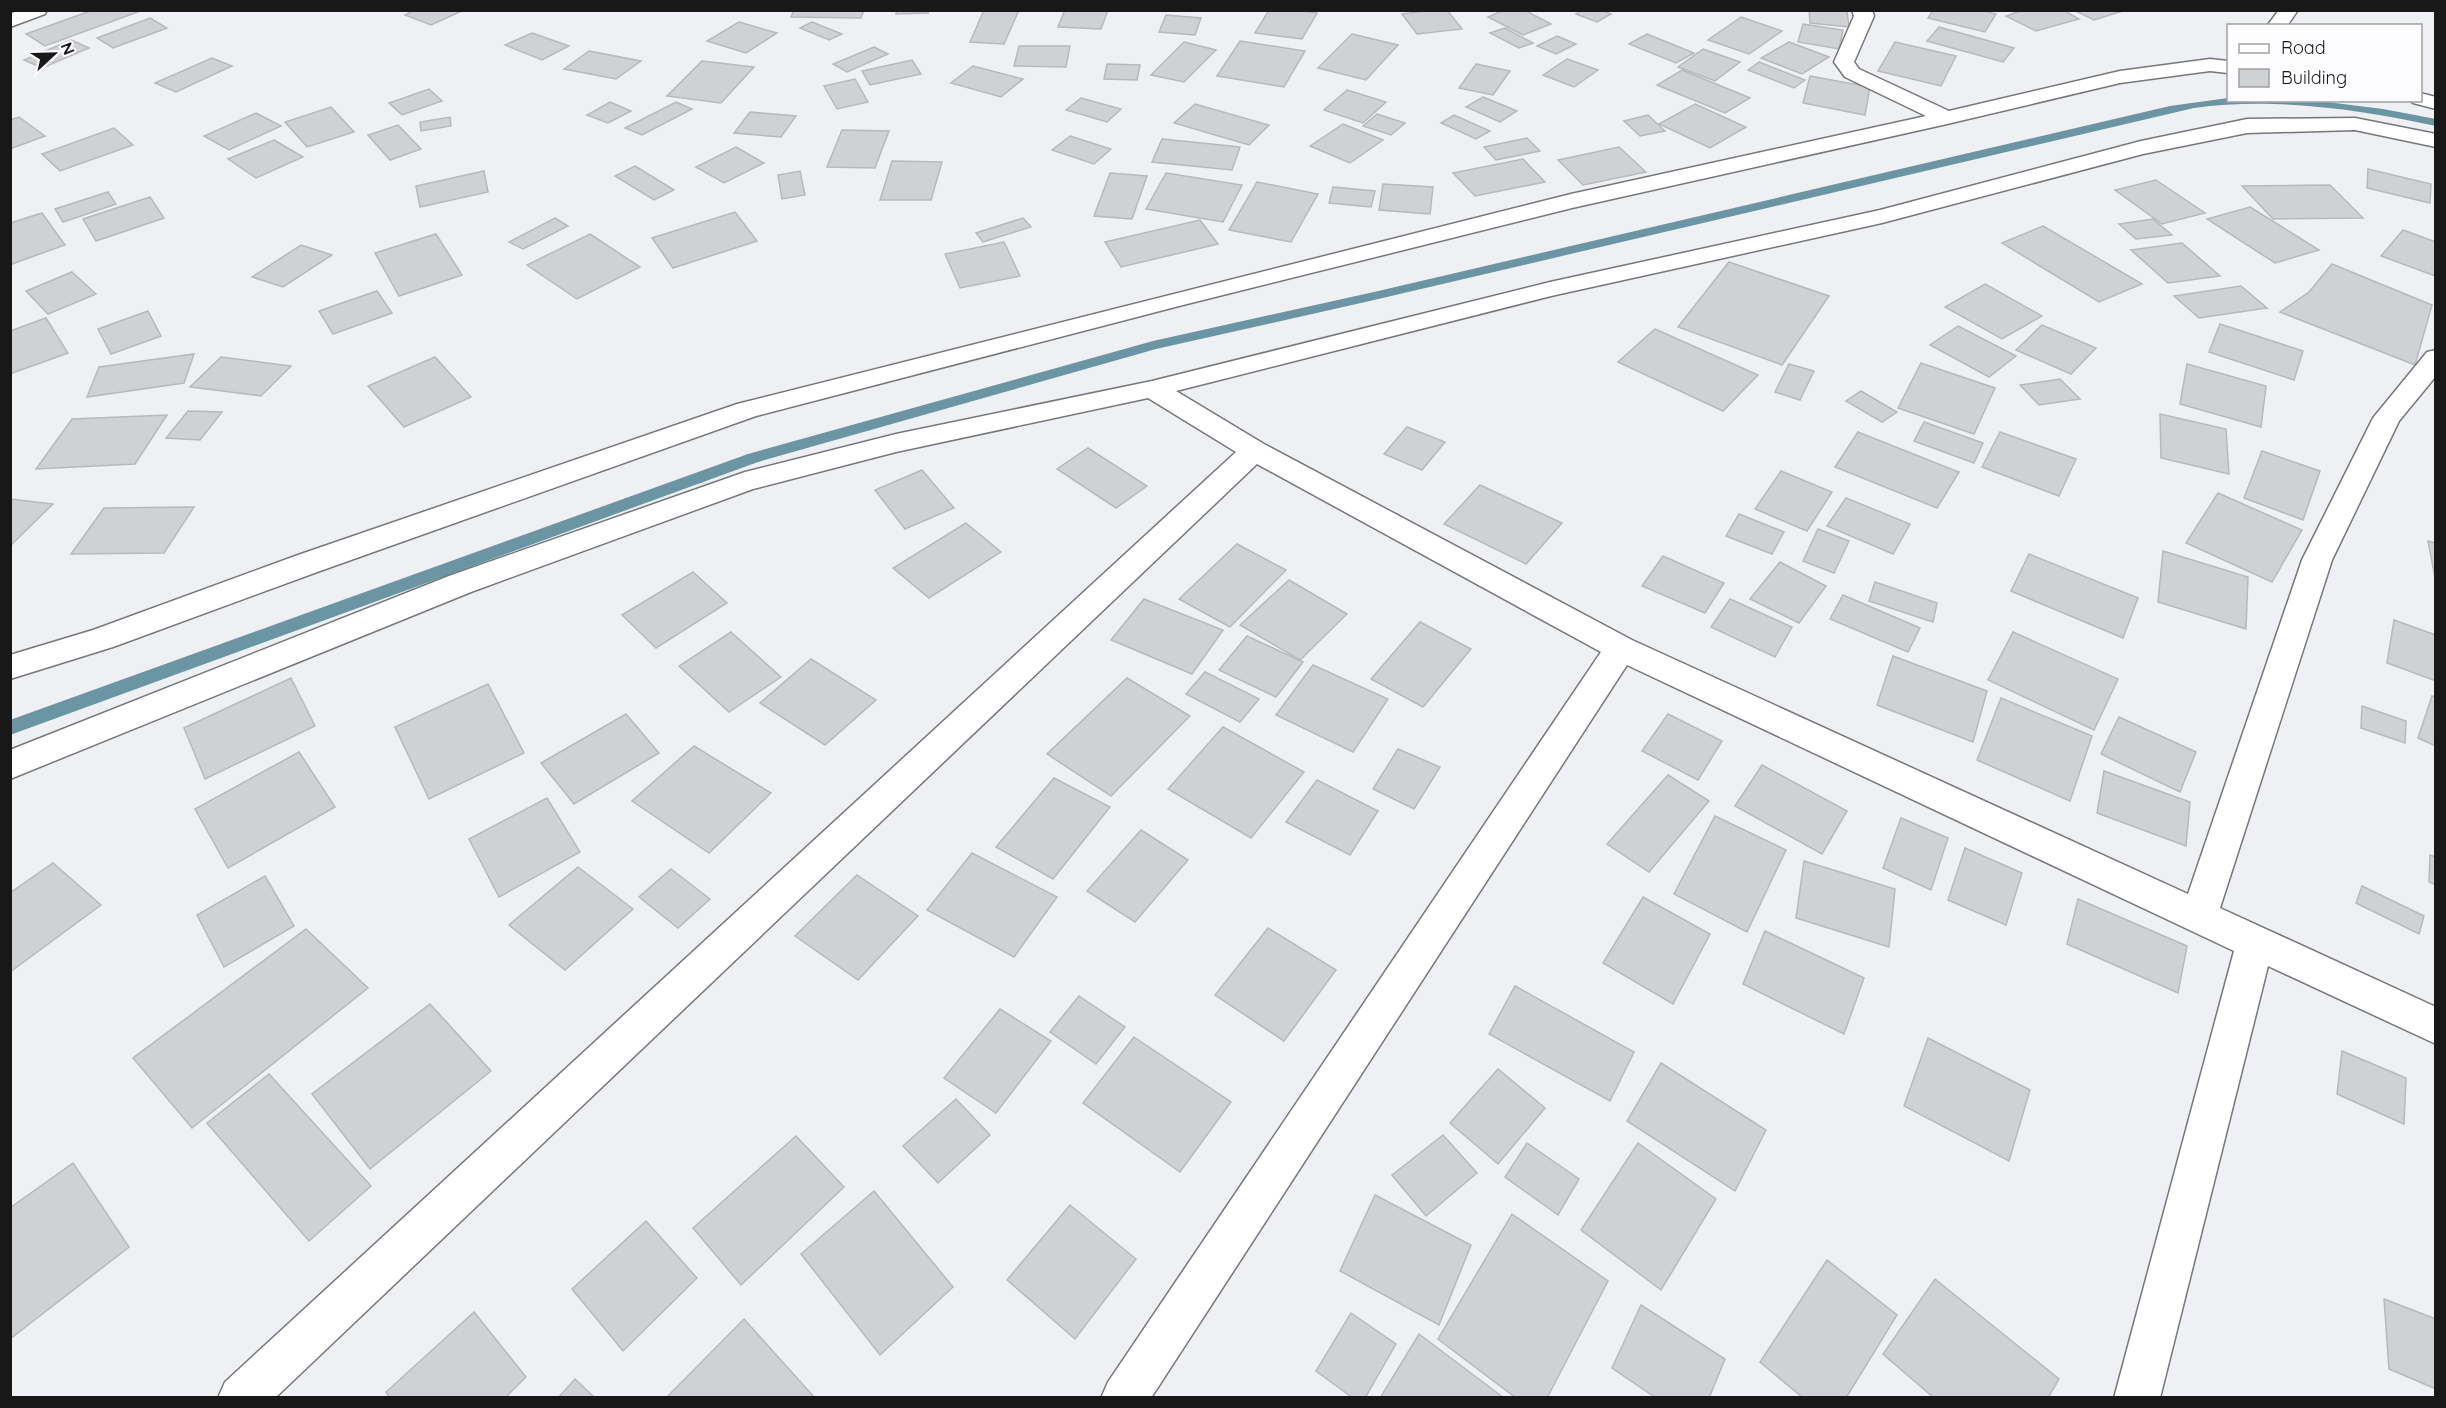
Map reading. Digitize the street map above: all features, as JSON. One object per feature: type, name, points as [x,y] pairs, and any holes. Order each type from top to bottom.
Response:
[{"type":"street","points":[[10,21],[38,10]]},
{"type":"street","points":[[1862,10],[1864,16],[1844,62],[1845,67],[1852,73],[1947,118]]},
{"type":"street","points":[[2278,24],[2289,10]]},
{"type":"street","points":[[10,667],[102,639],[309,563],[747,410],[1571,201],[1947,118],[2120,77],[2222,62]]},
{"type":"street","points":[[10,765],[460,584],[745,482],[896,444],[1152,389],[1550,289],[1882,216],[2141,148],[2247,126],[2355,124],[2436,141]]},
{"type":"street","points":[[2199,916],[2317,560],[2387,418],[2436,358]]},
{"type":"street","points":[[1152,389],[1254,451],[1621,648],[2436,1026]]},
{"type":"street","points":[[241,1398],[1254,451]]},
{"type":"street","points":[[1125,1398],[1621,648]]},
{"type":"street","points":[[2137,1398],[2255,944]]},
{"type":"building","points":[[93,10],[143,10],[45,46],[26,34]]},
{"type":"building","points":[[415,10],[464,10],[431,25],[405,15]]},
{"type":"building","points":[[794,10],[864,10],[861,18],[791,17]]},
{"type":"building","points":[[897,10],[929,10],[928,13],[896,14]]},
{"type":"building","points":[[984,10],[1019,10],[1004,44],[970,42]]},
{"type":"building","points":[[1065,10],[1108,10],[1101,29],[1058,27]]},
{"type":"building","points":[[1269,10],[1317,13],[1302,39],[1255,33]]},
{"type":"building","points":[[1447,10],[1462,29],[1417,34],[1402,14]]},
{"type":"building","points":[[1504,10],[1524,10],[1551,24],[1523,35],[1488,17]]},
{"type":"building","points":[[1582,10],[1602,10],[1611,14],[1597,22],[1576,14]]},
{"type":"building","points":[[1809,10],[1847,10],[1849,27],[1810,23]]},
{"type":"building","points":[[1933,10],[1979,10],[1996,14],[1985,32],[1928,18]]},
{"type":"building","points":[[2023,10],[2063,10],[2079,19],[2036,31],[2006,16]]},
{"type":"building","points":[[2074,10],[2123,10],[2123,11],[2094,20]]},
{"type":"building","points":[[1166,15],[1201,18],[1195,35],[1159,32]]},
{"type":"building","points":[[1741,17],[1782,31],[1749,54],[1708,40]]},
{"type":"building","points":[[150,18],[167,28],[113,48],[97,38]]},
{"type":"building","points":[[739,22],[777,33],[746,53],[707,41]]},
{"type":"building","points":[[812,22],[842,34],[829,40],[800,28]]},
{"type":"building","points":[[1803,24],[1843,30],[1839,49],[1798,42]]},
{"type":"building","points":[[1939,27],[2014,48],[2003,62],[1927,41]]},
{"type":"building","points":[[1505,28],[1533,43],[1519,48],[1490,33]]},
{"type":"building","points":[[532,33],[569,46],[542,60],[505,45]]},
{"type":"building","points":[[1352,34],[1398,45],[1366,80],[1318,68]]},
{"type":"building","points":[[1647,34],[1694,53],[1676,63],[1629,44]]},
{"type":"building","points":[[1557,36],[1576,44],[1556,54],[1537,46]]},
{"type":"building","points":[[71,40],[89,48],[42,68],[24,60]]},
{"type":"building","points":[[1240,41],[1305,51],[1284,87],[1217,76]]},
{"type":"building","points":[[1184,42],[1216,50],[1184,82],[1151,75]]},
{"type":"building","points":[[1789,42],[1829,57],[1802,74],[1761,58]]},
{"type":"building","points":[[1895,42],[1956,56],[1941,86],[1878,71]]},
{"type":"building","points":[[1019,46],[1070,46],[1066,67],[1014,66]]},
{"type":"building","points":[[874,47],[888,54],[847,72],[833,64]]},
{"type":"building","points":[[1703,49],[1740,62],[1715,81],[1678,67]]},
{"type":"building","points":[[589,51],[641,61],[616,79],[564,69]]},
{"type":"building","points":[[212,58],[232,66],[176,92],[155,83]]},
{"type":"building","points":[[1567,59],[1598,70],[1574,87],[1543,75]]},
{"type":"building","points":[[912,60],[921,74],[870,85],[862,71]]},
{"type":"building","points":[[702,61],[754,67],[721,103],[667,96]]},
{"type":"building","points":[[1759,62],[1805,80],[1794,88],[1748,70]]},
{"type":"building","points":[[1107,64],[1140,65],[1137,80],[1104,79]]},
{"type":"building","points":[[1476,64],[1510,71],[1493,95],[1459,88]]},
{"type":"building","points":[[973,66],[1023,79],[1001,97],[951,83]]},
{"type":"building","points":[[1682,70],[1750,98],[1725,113],[1657,85]]},
{"type":"building","points":[[1810,76],[1870,87],[1865,115],[1803,103]]},
{"type":"building","points":[[855,79],[868,102],[837,109],[824,86]]},
{"type":"building","points":[[429,89],[442,101],[402,115],[389,103]]},
{"type":"building","points":[[1347,90],[1386,102],[1363,123],[1324,110]]},
{"type":"building","points":[[1483,97],[1517,111],[1500,122],[1466,107]]},
{"type":"building","points":[[1081,98],[1121,109],[1107,122],[1066,110]]},
{"type":"building","points":[[610,102],[631,111],[608,123],[587,115]]},
{"type":"building","points":[[676,102],[692,109],[642,135],[625,128]]},
{"type":"building","points":[[1195,104],[1269,125],[1249,145],[1174,123]]},
{"type":"building","points":[[1695,104],[1746,127],[1710,148],[1659,124]]},
{"type":"building","points":[[331,107],[354,132],[307,147],[285,122]]},
{"type":"building","points":[[750,112],[796,116],[781,137],[734,133]]},
{"type":"building","points":[[256,113],[281,126],[229,150],[204,136]]},
{"type":"building","points":[[1377,114],[1405,123],[1391,135],[1363,126]]},
{"type":"building","points":[[1454,115],[1490,131],[1476,139],[1441,123]]},
{"type":"building","points":[[1648,115],[1665,131],[1640,136],[1624,121]]},
{"type":"building","points":[[19,117],[45,136],[10,149],[10,120]]},
{"type":"building","points":[[450,117],[451,126],[421,131],[420,122]]},
{"type":"building","points":[[1343,124],[1383,140],[1350,163],[1310,146]]},
{"type":"building","points":[[398,125],[421,149],[390,160],[368,135]]},
{"type":"building","points":[[114,128],[133,145],[60,171],[42,154]]},
{"type":"building","points":[[842,130],[889,131],[875,168],[827,167]]},
{"type":"building","points":[[1070,136],[1111,149],[1094,164],[1052,150]]},
{"type":"building","points":[[1527,138],[1540,151],[1496,160],[1484,147]]},
{"type":"building","points":[[1162,139],[1240,147],[1232,170],[1152,162]]},
{"type":"building","points":[[274,140],[303,157],[256,178],[228,159]]},
{"type":"building","points":[[736,147],[764,163],[724,183],[696,167]]},
{"type":"building","points":[[1619,147],[1646,172],[1583,185],[1558,160]]},
{"type":"building","points":[[1523,159],[1545,182],[1475,196],[1453,173]]},
{"type":"building","points":[[892,161],[942,162],[931,200],[880,200]]},
{"type":"building","points":[[635,166],[674,190],[654,200],[615,176]]},
{"type":"building","points":[[2368,169],[2431,184],[2430,203],[2367,188]]},
{"type":"building","points":[[484,171],[488,192],[420,207],[416,186]]},
{"type":"building","points":[[800,171],[805,195],[782,199],[778,175]]},
{"type":"building","points":[[1110,173],[1147,176],[1132,219],[1094,216]]},
{"type":"building","points":[[1166,173],[1242,185],[1223,222],[1146,209]]},
{"type":"building","points":[[2156,180],[2205,213],[2162,224],[2115,190]]},
{"type":"building","points":[[1257,182],[1318,194],[1291,242],[1229,230]]},
{"type":"building","points":[[1383,184],[1433,187],[1430,214],[1379,210]]},
{"type":"building","points":[[2330,185],[2363,218],[2273,219],[2242,186]]},
{"type":"building","points":[[1333,187],[1375,191],[1371,207],[1329,203]]},
{"type":"building","points":[[108,192],[116,204],[63,222],[55,209]]},
{"type":"building","points":[[150,197],[164,218],[96,241],[83,219]]},
{"type":"building","points":[[2250,207],[2319,250],[2275,263],[2207,219]]},
{"type":"building","points":[[735,212],[757,241],[673,268],[652,238]]},
{"type":"building","points":[[42,213],[65,245],[12,264],[10,261],[10,223]]},
{"type":"building","points":[[555,218],[568,226],[523,249],[509,242]]},
{"type":"building","points":[[1023,218],[1031,227],[983,242],[976,233]]},
{"type":"building","points":[[2153,219],[2172,235],[2136,239],[2119,224]]},
{"type":"building","points":[[1200,220],[1218,244],[1121,267],[1105,242]]},
{"type":"building","points":[[2043,226],[2142,284],[2099,302],[2002,243]]},
{"type":"building","points":[[2403,230],[2436,242],[2435,276],[2381,256]]},
{"type":"building","points":[[436,234],[462,275],[399,296],[375,253]]},
{"type":"building","points":[[590,234],[640,267],[577,299],[527,265]]},
{"type":"building","points":[[1004,242],[1020,276],[960,288],[945,254]]},
{"type":"building","points":[[2182,243],[2220,276],[2168,283],[2131,250]]},
{"type":"building","points":[[301,245],[332,255],[283,287],[252,277]]},
{"type":"building","points":[[1729,262],[1829,296],[1782,365],[1678,327]]},
{"type":"building","points":[[2332,264],[2432,305],[2415,365],[2280,312],[2309,292]]},
{"type":"building","points":[[72,272],[96,294],[48,314],[26,291]]},
{"type":"building","points":[[1985,284],[2042,316],[2002,339],[1945,307]]},
{"type":"building","points":[[2241,286],[2267,308],[2199,318],[2174,296]]},
{"type":"building","points":[[377,291],[392,313],[333,334],[319,311]]},
{"type":"building","points":[[148,311],[161,336],[111,354],[98,329]]},
{"type":"building","points":[[46,318],[68,353],[10,374],[10,331]]},
{"type":"building","points":[[2220,324],[2303,351],[2294,380],[2209,352]]},
{"type":"building","points":[[2042,325],[2096,348],[2071,374],[2016,350]]},
{"type":"building","points":[[1958,326],[2016,356],[1989,377],[1930,345]]},
{"type":"building","points":[[1655,329],[1758,375],[1723,411],[1618,362]]},
{"type":"building","points":[[194,354],[184,383],[87,397],[99,367]]},
{"type":"building","points":[[221,357],[291,366],[261,396],[190,387]]},
{"type":"building","points":[[435,357],[471,397],[404,427],[368,386]]},
{"type":"building","points":[[1921,363],[1995,388],[1974,434],[1898,408]]},
{"type":"building","points":[[1789,364],[1814,371],[1800,400],[1775,392]]},
{"type":"building","points":[[2187,364],[2266,386],[2261,427],[2180,404]]},
{"type":"building","points":[[2060,379],[2080,399],[2039,405],[2020,385]]},
{"type":"building","points":[[1861,391],[1897,412],[1882,422],[1846,401]]},
{"type":"building","points":[[188,411],[222,412],[200,440],[166,438]]},
{"type":"building","points":[[2160,414],[2226,429],[2229,474],[2161,458]]},
{"type":"building","points":[[167,415],[135,464],[36,469],[72,419]]},
{"type":"building","points":[[1924,422],[1983,443],[1974,463],[1914,441]]},
{"type":"building","points":[[1407,427],[1445,442],[1422,470],[1384,454]]},
{"type":"building","points":[[1858,432],[1959,472],[1937,508],[1835,467]]},
{"type":"building","points":[[2000,432],[2076,459],[2059,496],[1982,467]]},
{"type":"building","points":[[1088,448],[1147,486],[1116,508],[1057,469]]},
{"type":"building","points":[[2262,451],[2320,471],[2303,520],[2244,498]]},
{"type":"building","points":[[922,470],[954,508],[905,529],[875,490]]},
{"type":"building","points":[[1781,471],[1832,492],[1807,531],[1755,509]]},
{"type":"building","points":[[1480,485],[1562,523],[1526,564],[1444,524]]},
{"type":"building","points":[[2218,493],[2302,530],[2272,582],[2186,543]]},
{"type":"building","points":[[1846,498],[1910,524],[1893,554],[1827,526]]},
{"type":"building","points":[[10,499],[53,504],[10,546]]},
{"type":"building","points":[[194,507],[164,553],[71,554],[104,508]]},
{"type":"building","points":[[1739,514],[1784,532],[1772,554],[1726,536]]},
{"type":"building","points":[[966,523],[1001,552],[929,598],[893,568]]},
{"type":"building","points":[[1818,529],[1849,541],[1834,573],[1803,561]]},
{"type":"building","points":[[2428,541],[2436,543],[2436,583]]},
{"type":"building","points":[[1237,544],[1286,570],[1230,627],[1179,599]]},
{"type":"building","points":[[2163,551],[2248,577],[2246,629],[2158,602]]},
{"type":"building","points":[[2029,554],[2138,598],[2123,638],[2011,591]]},
{"type":"building","points":[[1663,556],[1724,583],[1705,613],[1642,586]]},
{"type":"building","points":[[1780,562],[1826,586],[1799,623],[1750,599]]},
{"type":"building","points":[[693,572],[727,603],[656,648],[622,615]]},
{"type":"building","points":[[1289,580],[1347,614],[1300,660],[1240,625]]},
{"type":"building","points":[[1875,582],[1937,603],[1933,622],[1869,601]]},
{"type":"building","points":[[1843,595],[1920,628],[1908,652],[1830,619]]},
{"type":"building","points":[[1144,599],[1223,630],[1192,674],[1111,640]]},
{"type":"building","points":[[1730,599],[1792,627],[1775,657],[1711,627]]},
{"type":"building","points":[[2394,620],[2436,635],[2436,681],[2387,663]]},
{"type":"building","points":[[1420,622],[1471,649],[1423,707],[1371,679]]},
{"type":"building","points":[[731,632],[781,677],[729,712],[679,666]]},
{"type":"building","points":[[2013,632],[2118,679],[2094,730],[1988,680]]},
{"type":"building","points":[[1247,636],[1303,662],[1276,697],[1219,670]]},
{"type":"building","points":[[1893,656],[1987,691],[1973,742],[1877,705]]},
{"type":"building","points":[[811,659],[876,700],[825,745],[760,703]]},
{"type":"building","points":[[1313,665],[1388,699],[1353,752],[1276,715]]},
{"type":"building","points":[[1205,672],[1259,699],[1240,722],[1186,694]]},
{"type":"building","points":[[291,678],[315,726],[205,779],[184,728]]},
{"type":"building","points":[[1127,678],[1190,716],[1111,796],[1047,754]]},
{"type":"building","points":[[488,684],[524,753],[429,799],[395,727]]},
{"type":"building","points":[[2432,696],[2436,697],[2436,746],[2418,738]]},
{"type":"building","points":[[2001,698],[2092,736],[2070,801],[1977,760]]},
{"type":"building","points":[[2362,706],[2406,721],[2405,743],[2361,728]]},
{"type":"building","points":[[626,714],[659,753],[574,804],[541,763]]},
{"type":"building","points":[[1668,714],[1722,741],[1698,780],[1642,751]]},
{"type":"building","points":[[2119,717],[2196,752],[2180,792],[2101,754]]},
{"type":"building","points":[[1223,727],[1304,772],[1251,838],[1168,789]]},
{"type":"building","points":[[694,746],[771,793],[709,853],[632,801]]},
{"type":"building","points":[[1398,749],[1440,767],[1414,809],[1373,789]]},
{"type":"building","points":[[299,752],[335,807],[228,868],[195,809]]},
{"type":"building","points":[[1762,765],[1847,811],[1822,854],[1735,806]]},
{"type":"building","points":[[2104,771],[2190,802],[2186,846],[2097,813]]},
{"type":"building","points":[[1668,775],[1709,801],[1649,872],[1607,844]]},
{"type":"building","points":[[1054,778],[1110,807],[1053,879],[996,847]]},
{"type":"building","points":[[1317,780],[1378,811],[1350,855],[1286,822]]},
{"type":"building","points":[[547,798],[580,852],[499,897],[469,839]]},
{"type":"building","points":[[1715,816],[1786,850],[1747,932],[1674,894]]},
{"type":"building","points":[[1901,818],[1948,838],[1931,890],[1883,868]]},
{"type":"building","points":[[1141,830],[1188,860],[1135,922],[1087,891]]},
{"type":"building","points":[[1965,848],[2022,873],[2006,925],[1948,900]]},
{"type":"building","points":[[972,853],[1057,897],[1014,957],[927,910]]},
{"type":"building","points":[[2430,855],[2436,857],[2436,885],[2429,882]]},
{"type":"building","points":[[1804,861],[1895,889],[1889,947],[1796,918]]},
{"type":"building","points":[[53,863],[101,905],[10,972],[10,893]]},
{"type":"building","points":[[578,867],[633,909],[565,970],[509,925]]},
{"type":"building","points":[[671,869],[710,899],[678,928],[639,897]]},
{"type":"building","points":[[857,875],[918,916],[858,980],[795,936]]},
{"type":"building","points":[[265,876],[294,926],[224,967],[197,915]]},
{"type":"building","points":[[2362,886],[2424,916],[2419,934],[2356,903]]},
{"type":"building","points":[[1643,897],[1710,934],[1673,1004],[1603,963]]},
{"type":"building","points":[[2078,899],[2187,946],[2178,993],[2067,944]]},
{"type":"building","points":[[1268,928],[1336,970],[1284,1041],[1215,995]]},
{"type":"building","points":[[306,929],[368,988],[192,1128],[133,1058]]},
{"type":"building","points":[[1765,931],[1864,978],[1844,1034],[1743,984]]},
{"type":"building","points":[[1515,986],[1634,1052],[1610,1101],[1489,1034]]},
{"type":"building","points":[[1079,996],[1125,1027],[1096,1064],[1050,1032]]},
{"type":"building","points":[[430,1004],[491,1071],[370,1169],[312,1094]]},
{"type":"building","points":[[1000,1009],[1051,1041],[996,1113],[944,1078]]},
{"type":"building","points":[[1134,1037],[1231,1102],[1180,1172],[1083,1103]]},
{"type":"building","points":[[1928,1038],[2030,1090],[2009,1161],[1904,1106]]},
{"type":"building","points":[[2342,1051],[2406,1078],[2404,1124],[2337,1094]]},
{"type":"building","points":[[1661,1063],[1766,1130],[1735,1191],[1627,1121]]},
{"type":"building","points":[[1498,1069],[1545,1108],[1498,1164],[1450,1123]]},
{"type":"building","points":[[269,1074],[371,1186],[309,1241],[207,1123]]},
{"type":"building","points":[[956,1099],[990,1135],[938,1183],[903,1146]]},
{"type":"building","points":[[1443,1135],[1477,1173],[1426,1216],[1392,1175]]},
{"type":"building","points":[[796,1136],[844,1187],[741,1285],[693,1228]]},
{"type":"building","points":[[1527,1143],[1579,1179],[1558,1215],[1505,1177]]},
{"type":"building","points":[[1638,1143],[1716,1199],[1661,1290],[1581,1230]]},
{"type":"building","points":[[73,1163],[129,1247],[10,1339],[10,1208]]},
{"type":"building","points":[[874,1191],[953,1287],[880,1355],[801,1254]]},
{"type":"building","points":[[1375,1195],[1471,1245],[1439,1325],[1340,1271]]},
{"type":"building","points":[[1070,1205],[1136,1259],[1075,1339],[1007,1280]]},
{"type":"building","points":[[1512,1214],[1608,1281],[1547,1398],[1516,1398],[1438,1339]]},
{"type":"building","points":[[646,1221],[697,1278],[623,1351],[572,1289]]},
{"type":"building","points":[[1827,1260],[1897,1315],[1846,1398],[1803,1398],[1760,1362]]},
{"type":"building","points":[[1935,1279],[2059,1379],[2048,1398],[1934,1398],[1883,1354]]},
{"type":"building","points":[[2384,1299],[2436,1319],[2436,1389],[2389,1369]]},
{"type":"building","points":[[1641,1305],[1725,1359],[1709,1398],[1656,1398],[1612,1368]]},
{"type":"building","points":[[474,1312],[526,1377],[505,1398],[390,1398],[386,1392]]},
{"type":"building","points":[[1351,1313],[1396,1344],[1365,1398],[1353,1398],[1316,1371]]},
{"type":"building","points":[[744,1319],[815,1398],[666,1398]]},
{"type":"building","points":[[1419,1334],[1504,1398],[1380,1398]]},
{"type":"building","points":[[575,1379],[595,1398],[558,1398]]},
{"type":"waterway","points":[[10,728],[134,681],[753,458],[1153,345],[1374,296],[2170,110],[2227,102]]},
{"type":"waterway","points":[[2285,102],[2356,108],[2436,123]]}]
